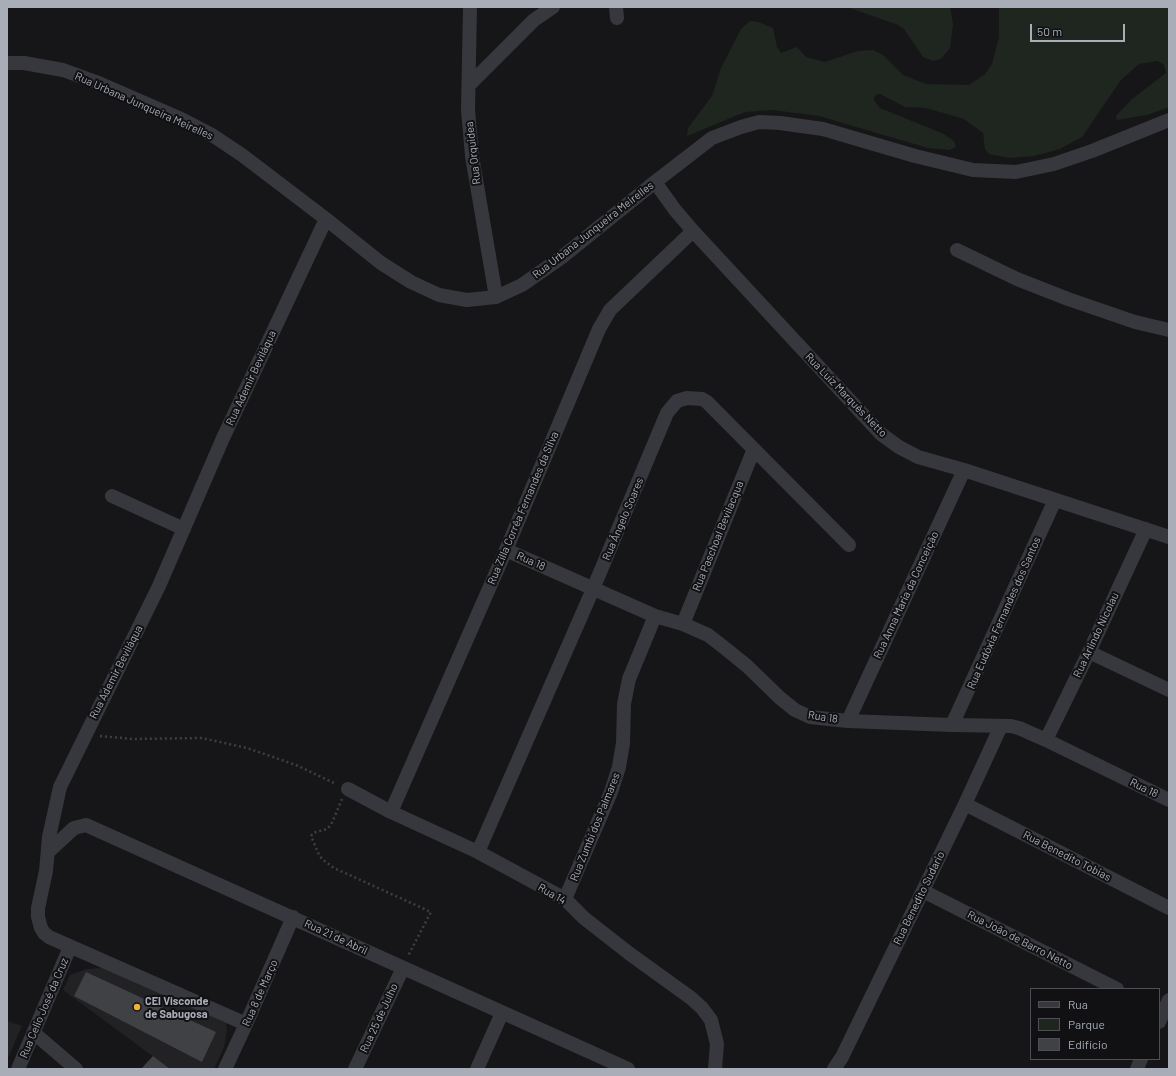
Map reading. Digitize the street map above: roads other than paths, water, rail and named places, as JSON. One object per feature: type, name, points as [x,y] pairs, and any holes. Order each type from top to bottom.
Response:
[{"type":"street","name":"Rua Orquidea","points":[[470,7],[468,110],[472,156],[496,297]]},
{"type":"street","points":[[469,85],[534,20],[553,7]]},
{"type":"street","name":"Rua Urbana Junqueira Meirelles","points":[[7,63],[24,63],[63,70],[96,82],[181,119],[218,139],[242,155],[381,263],[411,282],[439,295],[467,300],[496,297],[522,285],[562,257],[712,138],[741,127],[760,122],[780,123],[823,130],[915,156],[973,170],[1016,172],[1054,164],[1169,120]]},
{"type":"street","name":"Rua Luiz Marquês Netto","points":[[655,182],[675,210],[693,231],[881,434],[899,447],[918,457],[964,470],[1169,537]]},
{"type":"street","name":"Rua Ademir Beviláqua","points":[[246,1024],[49,937],[44,933],[38,918],[38,908],[46,871],[49,837],[60,787],[159,586],[223,438],[326,219]]},
{"type":"street","name":"Rua Zilla Corrêa Fernandes da Silva","points":[[391,812],[506,550],[599,329],[610,310],[693,231]]},
{"type":"street","points":[[957,250],[1017,279],[1068,299],[1135,322],[1169,330]]},
{"type":"street","name":"Rua Ângelo Soares","points":[[478,852],[593,589],[667,413],[677,401],[687,398],[702,399],[707,402],[849,545]]},
{"type":"street","name":"Rua Paschoal Bevilacqua","points":[[683,624],[754,449]]},
{"type":"street","name":"Rua Anna Maria da Conceição","points":[[848,721],[964,470]]},
{"type":"street","points":[[112,496],[184,528]]},
{"type":"street","name":"Rua Eudóxia Fernandes dos Santos","points":[[952,725],[1055,500]]},
{"type":"street","name":"Rua Arlindo Nicolau","points":[[1046,740],[1146,529]]},
{"type":"street","name":"Rua 18","points":[[506,550],[655,616],[683,624],[708,635],[726,648],[780,698],[795,710],[810,717],[848,721],[1011,726],[1046,740],[1169,800]]},
{"type":"street","name":"Rua Zumbí dos Palmares","points":[[565,899],[611,792],[619,767],[623,744],[624,704],[629,679],[655,616]]},
{"type":"street","points":[[1089,652],[1169,690]]},
{"type":"street","name":"Rua Benedito Sudario","points":[[834,1069],[842,1057],[1002,726]]},
{"type":"street","name":"Rua 14","points":[[344,788],[391,812],[478,852],[565,899],[584,918],[630,954],[691,998],[702,1008],[711,1020],[717,1044],[715,1069]]},
{"type":"street","name":"Rua Benedito Tobias","points":[[965,804],[1169,908]]},
{"type":"street","name":"Rua 21 de Abril","points":[[48,852],[74,828],[86,825],[293,917],[502,1013],[606,1065],[628,1069]]},
{"type":"street","name":"Rua João de Barro Netto","points":[[923,891],[1115,988]]},
{"type":"street","name":"Rua 8 de Março","points":[[225,1069],[293,917]]},
{"type":"street","name":"Rua Celio José da Cruz","points":[[18,1069],[70,947]]},
{"type":"street","name":"Rua 25 de Julho","points":[[355,1069],[403,968]]},
{"type":"street","points":[[477,1069],[502,1013]]},
{"type":"street","points":[[34,1033],[76,1069]]},
{"type":"place","name":"CEI Visconde de Sabugosa","points":[[137,1007]]}]
